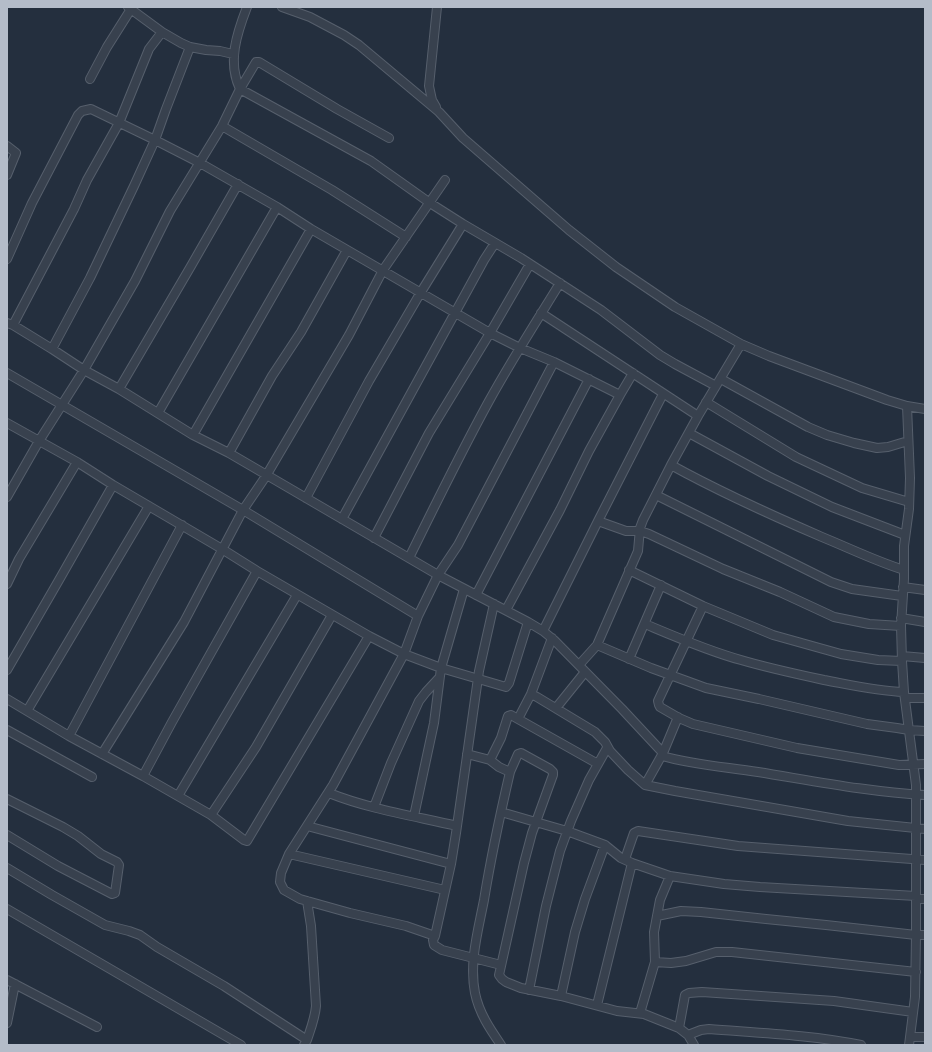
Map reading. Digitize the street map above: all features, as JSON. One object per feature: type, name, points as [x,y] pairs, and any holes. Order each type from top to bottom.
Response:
[{"type":"street","points":[[247,7],[238,32],[233,54],[234,72],[240,89],[371,161],[430,203],[530,264],[601,310],[660,355],[716,386]]},
{"type":"street","points":[[282,7],[310,17],[354,41],[440,112]]},
{"type":"street","points":[[437,7],[430,86],[432,100],[440,112],[463,138],[569,230],[616,267],[675,307],[742,344],[887,400],[907,406],[925,409]]},
{"type":"street","points":[[90,79],[130,8],[162,32],[181,43],[190,47],[206,50],[220,50],[233,54]]},
{"type":"street","points":[[162,32],[149,49],[120,123],[10,324],[193,435],[229,453],[266,476],[438,575],[543,631],[552,638],[622,709],[663,754],[686,762],[736,768],[876,791],[925,796]]},
{"type":"street","points":[[52,349],[96,267],[155,140],[190,47]]},
{"type":"street","points":[[7,497],[135,282],[170,211],[222,126],[240,89],[256,62],[259,62],[337,109],[389,138]]},
{"type":"street","points":[[7,259],[32,203],[78,115],[82,111],[91,110],[155,140],[238,184],[311,229],[490,333],[520,348],[554,362],[620,395]]},
{"type":"street","points":[[222,126],[332,190],[406,237]]},
{"type":"street","points":[[7,146],[16,151],[7,175]]},
{"type":"street","points":[[102,754],[184,622],[243,510],[266,476],[349,335],[383,270],[445,180]]},
{"type":"street","points":[[118,389],[238,184]]},
{"type":"street","points":[[158,413],[277,207]]},
{"type":"street","points":[[306,498],[365,387],[463,224]]},
{"type":"street","points":[[193,435],[311,229]]},
{"type":"street","points":[[342,519],[484,260],[496,243]]},
{"type":"street","points":[[229,453],[272,376],[301,332],[347,250]]},
{"type":"street","points":[[374,538],[429,433],[530,264]]},
{"type":"street","points":[[409,558],[490,400],[560,283]]},
{"type":"street","points":[[541,313],[698,416]]},
{"type":"street","points":[[579,665],[597,645],[638,548],[643,520],[688,433],[742,344]]},
{"type":"street","points":[[435,936],[406,926],[350,913],[300,899],[289,894],[281,886],[281,873],[289,854],[329,793],[404,654],[418,616],[438,575],[458,545],[554,362]]},
{"type":"street","points":[[7,373],[243,510],[418,616]]},
{"type":"street","points":[[506,610],[560,510],[589,451],[633,373]]},
{"type":"street","points":[[721,378],[808,428],[827,435],[877,448],[888,447],[908,441]]},
{"type":"street","points":[[476,594],[589,379]]},
{"type":"street","points":[[543,631],[663,394]]},
{"type":"street","points":[[706,402],[802,460],[862,488],[909,502]]},
{"type":"street","points":[[907,406],[910,473],[909,502],[904,546],[901,622],[905,695],[916,785],[916,898],[921,935],[916,969],[915,997],[910,1041],[925,1037]]},
{"type":"street","points":[[7,423],[77,462],[297,595],[404,654],[441,668],[506,686],[508,685],[528,622]]},
{"type":"street","points":[[688,433],[768,476],[832,507],[905,535]]},
{"type":"street","points":[[7,584],[19,559],[77,462]]},
{"type":"street","points":[[671,465],[722,491],[852,551],[889,566],[904,570]]},
{"type":"street","points":[[7,670],[60,580],[113,485]]},
{"type":"street","points":[[656,495],[831,582],[852,589],[902,596]]},
{"type":"street","points":[[28,711],[148,506]]},
{"type":"street","points":[[598,521],[626,531],[649,534],[723,569],[787,595],[834,617],[869,624],[925,622]]},
{"type":"street","points":[[69,736],[182,525]]},
{"type":"street","points":[[629,570],[703,606],[768,633],[830,652],[878,660],[925,658]]},
{"type":"street","points":[[143,776],[257,571]]},
{"type":"street","points":[[629,659],[661,585]]},
{"type":"street","points":[[903,586],[925,590]]},
{"type":"street","points":[[414,816],[436,714],[441,668],[464,589]]},
{"type":"street","points":[[178,796],[297,595]]},
{"type":"street","points":[[494,604],[478,678],[451,864],[433,942],[438,948],[448,952],[501,966]]},
{"type":"street","points":[[703,606],[658,704],[660,707],[678,718],[693,724],[797,748],[894,764],[925,764]]},
{"type":"street","points":[[211,815],[256,747],[332,615]]},
{"type":"street","points":[[645,624],[726,656],[777,670],[868,689],[925,698]]},
{"type":"street","points":[[7,699],[69,736],[211,815],[246,842],[248,841],[369,636]]},
{"type":"street","points":[[518,719],[530,694],[552,638]]},
{"type":"street","points":[[597,645],[671,676],[720,691],[867,724],[925,731]]},
{"type":"street","points":[[556,708],[585,672]]},
{"type":"street","points":[[374,808],[391,763],[420,701],[426,692],[440,678]]},
{"type":"street","points":[[530,694],[595,732],[605,742],[607,748],[645,785],[842,820],[925,828]]},
{"type":"street","points":[[490,760],[501,738],[508,716],[511,716],[598,764]]},
{"type":"street","points":[[645,785],[663,754],[678,718]]},
{"type":"street","points":[[7,730],[92,777]]},
{"type":"street","points":[[529,990],[546,906],[560,851],[589,780],[607,748]]},
{"type":"street","points":[[501,1045],[488,1026],[480,1009],[473,977],[473,958],[510,772],[520,753],[533,759],[553,772],[524,863],[499,975],[502,979],[516,987],[561,996],[626,1013],[640,1013],[679,1028],[688,1035],[694,1045]]},
{"type":"street","points":[[467,754],[490,760],[499,768],[510,772]]},
{"type":"street","points":[[329,793],[343,799],[374,808],[457,826]]},
{"type":"street","points":[[7,799],[63,827],[118,864],[119,867],[115,893],[112,894],[58,866],[7,835]]},
{"type":"street","points":[[501,812],[567,831],[605,845],[628,861],[670,876],[724,884],[925,899]]},
{"type":"street","points":[[307,826],[451,864]]},
{"type":"street","points":[[597,1005],[634,833],[638,831],[738,846],[925,860]]},
{"type":"street","points":[[561,996],[575,932],[585,899],[605,845]]},
{"type":"street","points":[[289,854],[445,890]]},
{"type":"street","points":[[7,868],[105,925],[140,935],[157,947],[224,986],[305,1042],[312,1027],[316,1006],[312,926],[307,901]]},
{"type":"street","points":[[640,1013],[655,962],[654,932],[660,900],[670,876]]},
{"type":"street","points":[[7,909],[241,1045]]},
{"type":"street","points":[[657,916],[681,912],[701,912],[921,935]]},
{"type":"street","points":[[655,962],[671,962],[686,960],[716,952],[732,952],[916,969],[925,967]]},
{"type":"street","points":[[7,980],[97,1027]]},
{"type":"street","points":[[7,1023],[15,984]]},
{"type":"street","points":[[679,1028],[685,996],[689,993],[702,992],[834,1001],[913,1012]]},
{"type":"street","points":[[915,997],[925,997]]},
{"type":"street","points":[[688,1035],[701,1030],[709,1029],[811,1037],[861,1045]]}]
